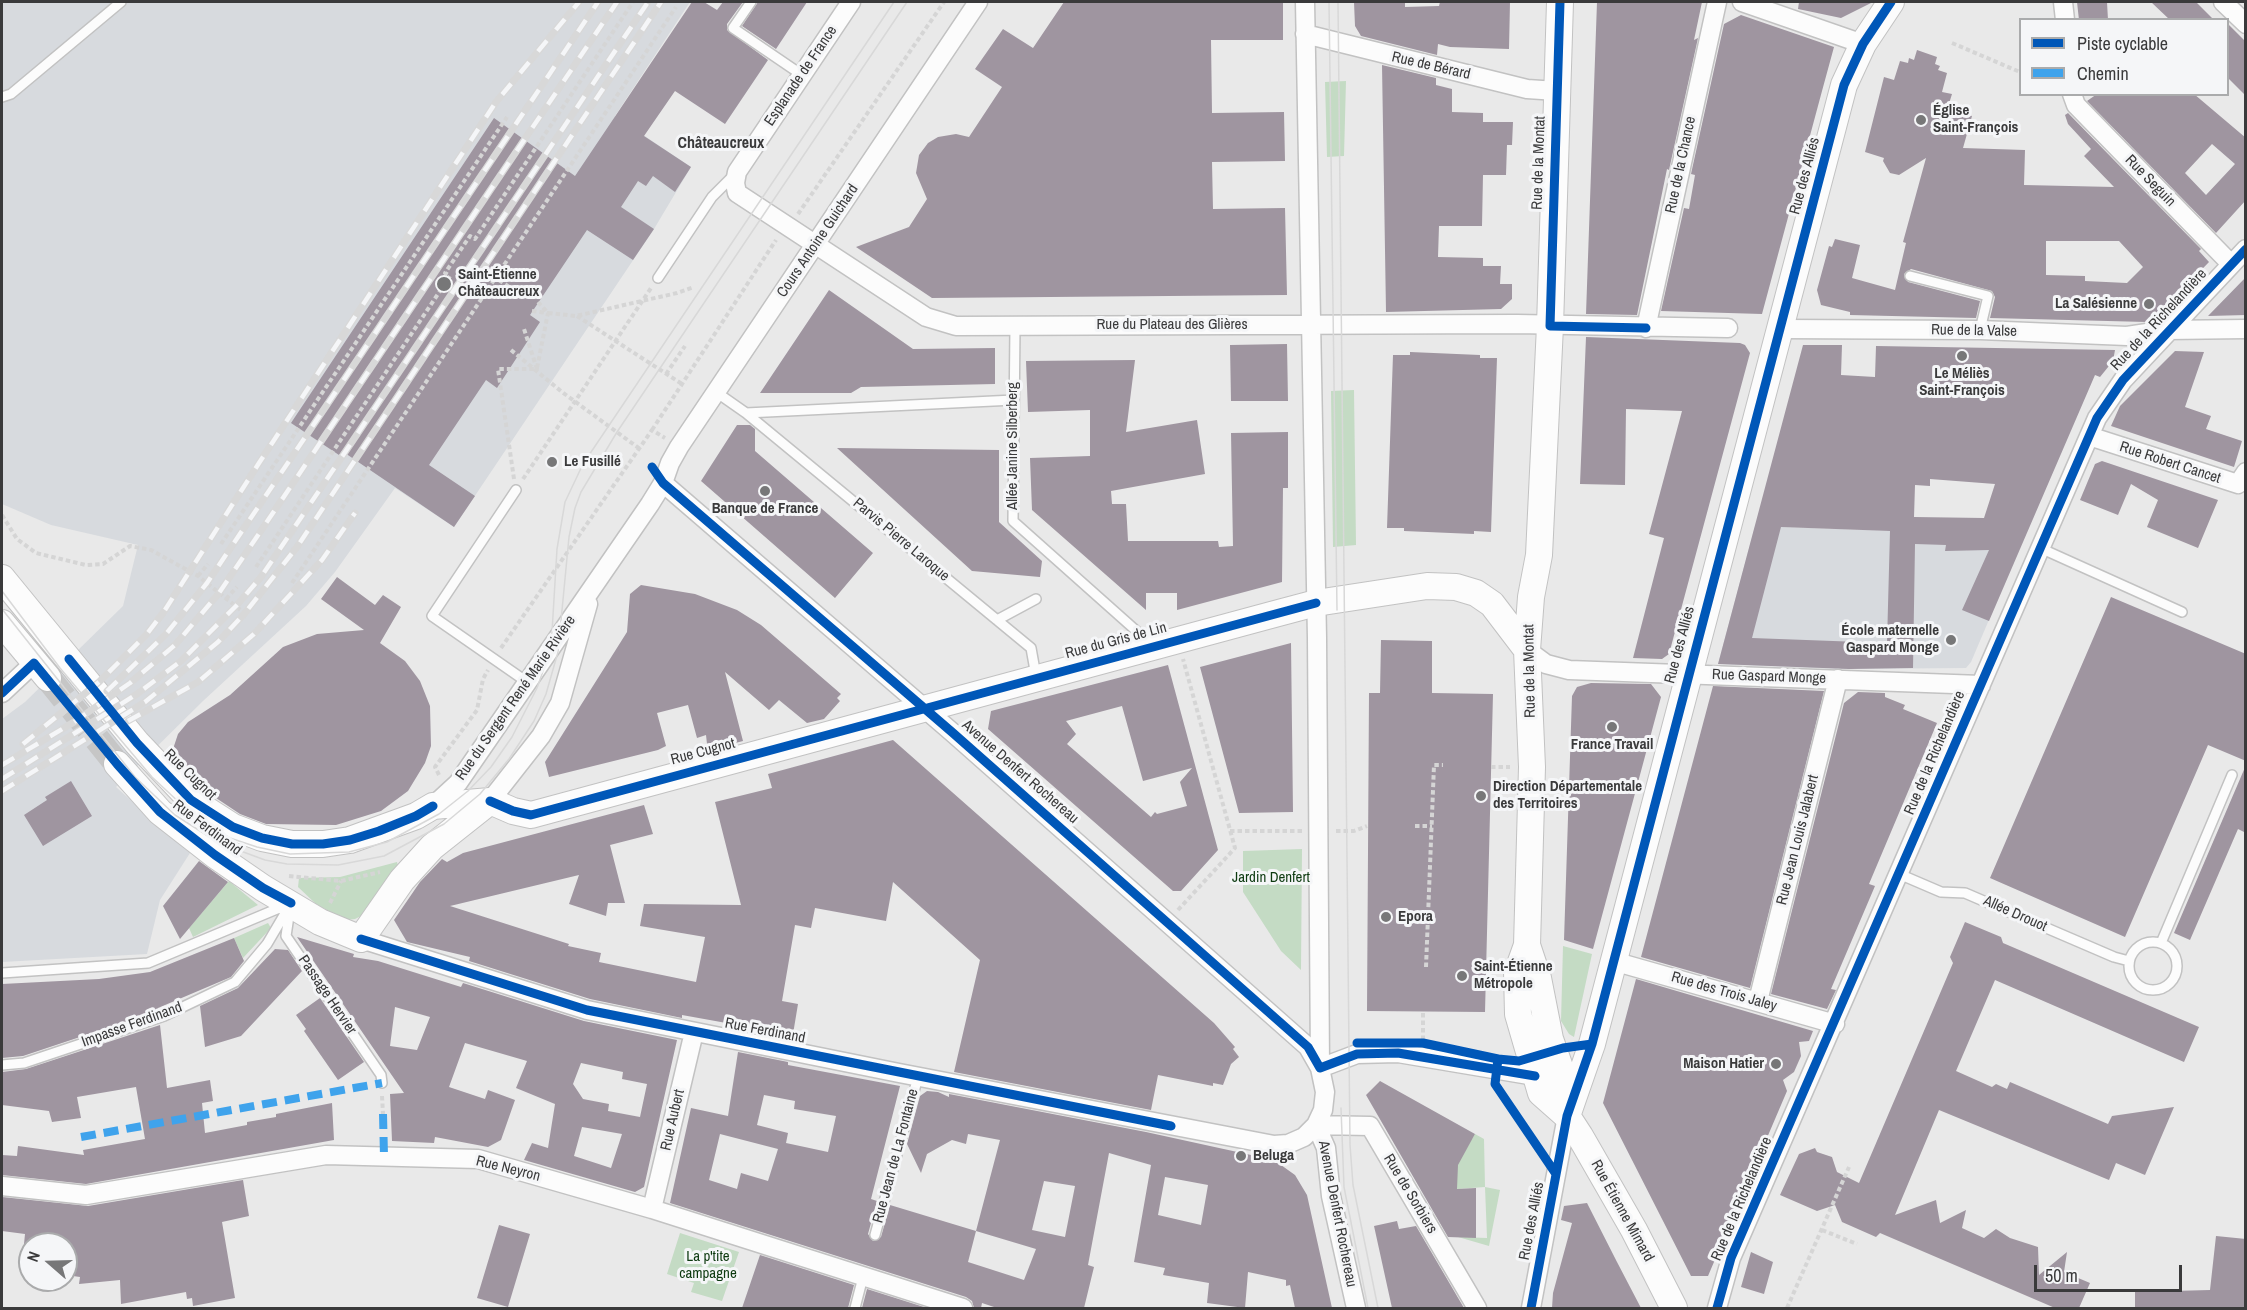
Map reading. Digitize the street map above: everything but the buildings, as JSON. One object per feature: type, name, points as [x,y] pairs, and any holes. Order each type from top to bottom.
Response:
[{"type":"main road","name":"Rue de la Montat","points":[[1560,2],[1550,326],[1539,555],[1531,597],[1527,650],[1532,767],[1527,945],[1517,974],[1516,991],[1522,1032],[1541,1093],[1567,1116]]},
{"type":"main road","name":"Rue des Alliés","points":[[1567,1116],[1592,1044],[1844,86],[1863,44],[1891,2]]},
{"type":"main road","name":"Rue Cugnot","points":[[2,578],[137,743],[191,800],[233,827],[262,838],[292,844],[323,844],[350,840],[416,816],[439,801],[490,801],[513,811],[531,815],[924,708]]},
{"type":"main road","name":"Rue du Gris de Lin","points":[[924,708],[1316,603],[1427,586],[1456,587],[1476,593],[1492,604],[1527,650]]},
{"type":"main road","points":[[2,623],[41,671]]},
{"type":"main road","name":"Rue Ferdinand","points":[[117,764],[160,812],[215,855],[263,888],[320,922],[360,939]]},
{"type":"main road","name":"Rue du Sergent René Marie Rivière","points":[[360,939],[402,880],[432,847],[490,801]]},
{"type":"main road","name":"Rue de la Montat","points":[[1527,945],[1538,978],[1550,1039],[1563,1076],[1567,1116]]},
{"type":"main road","name":"Rue Étienne Mimard","points":[[1567,1116],[1634,1230],[1674,1308]]},
{"type":"street","name":"Esplanade de France","points":[[737,172],[851,2]]},
{"type":"street","name":"Cours Antoine Guichard","points":[[663,483],[670,463],[716,392],[816,247],[978,2]]},
{"type":"street","points":[[1305,2],[1309,325],[1316,603],[1320,1068],[1357,1054],[1398,1053],[1535,1076]]},
{"type":"street","name":"Rue de la Chance","points":[[1646,328],[1717,2]]},
{"type":"street","points":[[1742,2],[1863,44]]},
{"type":"street","points":[[2063,2],[2065,18]]},
{"type":"street","points":[[2224,2],[2246,24]]},
{"type":"street","name":"Rue de Bérard","points":[[1305,34],[1527,89],[1557,90]]},
{"type":"street","name":"Rue Seguin","points":[[2073,96],[2076,105],[2231,264]]},
{"type":"street","points":[[737,172],[736,194],[816,247]]},
{"type":"street","name":"Rue du Plateau des Glières","points":[[816,247],[926,317],[956,326],[1550,326]]},
{"type":"street","name":"Rue de la Richelandière","points":[[1717,1308],[1731,1258],[1835,1024],[2097,418],[2123,380],[2167,330],[2246,249]]},
{"type":"street","points":[[1550,326],[1728,328]]},
{"type":"street","name":"Rue de la Valse","points":[[1781,329],[1980,330],[2127,336],[2167,330],[2246,329]]},
{"type":"street","name":"Rue Robert Cancet","points":[[2089,436],[2238,484],[2246,472]]},
{"type":"street","name":"Rue du Sergent René Marie Rivière","points":[[439,801],[458,783],[663,483]]},
{"type":"street","name":"Avenue Denfert Rochereau","points":[[663,483],[924,708],[1308,1047],[1320,1068],[1325,1092],[1323,1110],[1316,1125],[1326,1148],[1331,1196],[1356,1308]]},
{"type":"street","name":"Rue du Sergent René Marie Rivière","points":[[490,801],[541,736],[560,703],[594,586]]},
{"type":"street","name":"Rue Gaspard Monge","points":[[1527,650],[1546,664],[1569,670],[1981,685]]},
{"type":"street","points":[[2,693],[41,671]]},
{"type":"street","name":"Rue Jean Louis Jalabert","points":[[1758,1001],[1838,679]]},
{"type":"street","name":"Rue Ferdinand","points":[[360,939],[587,1010],[918,1077],[1274,1145],[1288,1144],[1304,1137],[1316,1125]]},
{"type":"street","name":"Rue des Trois Jaley","points":[[1613,961],[1835,1024]]},
{"type":"street","name":"Rue Aubert","points":[[652,1209],[694,1032]]},
{"type":"street","name":"Rue des Alliés","points":[[1531,1308],[1567,1116]]},
{"type":"street","name":"Rue de Sorbiers","points":[[1316,1125],[1370,1126],[1477,1308]]},
{"type":"street","name":"Rue Neyron","points":[[2,1186],[86,1195],[326,1155],[478,1159],[652,1209],[963,1308]]},
{"type":"lane","points":[[2,97],[11,94],[121,2]]},
{"type":"lane","points":[[751,2],[733,28],[802,75]]},
{"type":"lane","points":[[658,278],[712,197],[737,172]]},
{"type":"lane","points":[[1910,276],[1988,296],[1980,330]]},
{"type":"lane","name":"Allée Janine Silberberg","points":[[1015,326],[1013,521],[1154,647]]},
{"type":"lane","name":"Parvis Pierre Laroque","points":[[716,392],[746,413],[1031,648],[1036,678]]},
{"type":"lane","points":[[746,413],[1014,400]]},
{"type":"lane","points":[[516,490],[432,616],[527,682]]},
{"type":"lane","points":[[2040,548],[2182,612]]},
{"type":"lane","points":[[998,620],[1036,599]]},
{"type":"lane","points":[[2161,943],[2232,775]]},
{"type":"lane","name":"Allée Drouot","points":[[1899,874],[1941,892],[1965,893],[2114,957],[2129,961]]},
{"type":"lane","points":[[2,973],[148,963],[291,903]]},
{"type":"lane","name":"Impasse Ferdinand","points":[[2,1065],[24,1064],[164,1016],[235,982],[267,944],[291,903]]},
{"type":"lane","name":"Passage Hervier","points":[[291,903],[286,936],[381,1075],[382,1083]]},
{"type":"lane","points":[[2147,942],[2161,943],[2171,950],[2177,966],[2171,982],[2164,988],[2156,990],[2140,987],[2130,976],[2129,961],[2139,946],[2147,942]]},
{"type":"lane","name":"Rue Jean de La Fontaine","points":[[875,1235],[918,1077]]},
{"type":"lane","points":[[855,1308],[863,1277]]},
{"type":"path","points":[[256,567],[450,276],[445,273],[470,236],[475,239],[633,2]]},
{"type":"path","points":[[292,583],[501,273],[503,266],[676,7]]},
{"type":"path","points":[[1952,43],[2019,72]]},
{"type":"path","points":[[221,544],[507,117]]},
{"type":"path","points":[[496,287],[495,278],[501,273]]},
{"type":"path","points":[[516,490],[658,278]]},
{"type":"path","points":[[499,280],[518,293]]},
{"type":"path","points":[[532,311],[576,316],[694,287]]},
{"type":"path","points":[[538,302],[548,313]]},
{"type":"path","points":[[537,369],[548,313]]},
{"type":"path","points":[[576,316],[682,384]]},
{"type":"path","points":[[525,330],[537,369]]},
{"type":"path","points":[[666,374],[685,346]]},
{"type":"path","points":[[511,350],[640,449]]},
{"type":"path","points":[[516,490],[498,369],[537,369]]},
{"type":"path","points":[[439,801],[435,767],[477,710],[483,679],[494,658],[652,430],[668,440]]},
{"type":"path","points":[[2,515],[17,540],[36,553],[86,565],[103,564],[130,546],[151,550],[198,576],[248,616]]},
{"type":"path","points":[[198,576],[208,564]]},
{"type":"path","points":[[226,599],[237,587]]},
{"type":"path","points":[[1167,922],[1235,848],[1178,640]]},
{"type":"path","points":[[1426,967],[1434,765],[1443,765]]},
{"type":"path","points":[[1415,825],[1432,826]]},
{"type":"path","points":[[1230,831],[1243,831]]},
{"type":"path","points":[[263,888],[274,874],[342,881],[384,871],[402,880]]},
{"type":"path","points":[[1423,1044],[1424,1011]]},
{"type":"path","points":[[1412,1043],[1433,1046]]},
{"type":"path","points":[[1787,1308],[1849,1167]]},
{"type":"path","points":[[1822,1230],[1857,1244]]},
{"type":"shaded area","points":[[2,2],[690,2],[615,116],[691,167],[654,229],[454,527],[395,488],[335,572],[306,606],[203,701],[116,787],[190,853],[160,900],[147,954],[2,962],[2,719],[25,702],[123,606],[138,545],[51,525],[2,504]]},
{"type":"shaded area","points":[[1755,526],[2010,535],[2020,547],[1971,662],[1966,668],[1841,669],[1718,664]]},
{"type":"green space","points":[[1346,81],[1344,156],[1327,157],[1325,82]]},
{"type":"green space","points":[[1354,390],[1356,545],[1333,547],[1331,391]]},
{"type":"green space","name":"Jardin Denfert","points":[[1302,849],[1301,970],[1281,951],[1243,892],[1243,851]]},
{"type":"green space","points":[[397,862],[399,869],[367,913],[355,919],[345,920],[316,904],[298,887],[299,878],[340,877]]},
{"type":"green space","points":[[229,881],[258,905],[193,937],[189,928]]},
{"type":"green space","points":[[268,923],[271,928],[243,958],[234,938]]},
{"type":"green space","points":[[1563,946],[1592,954],[1574,1037],[1569,1034],[1561,1021]]},
{"type":"green space","points":[[1475,1134],[1484,1139],[1485,1187],[1457,1189],[1457,1155],[1463,1154]]},
{"type":"green space","points":[[1485,1187],[1500,1190],[1489,1246],[1458,1237],[1487,1238]]},
{"type":"green space","name":"La p'tite campagne","points":[[680,1233],[739,1252],[722,1301],[691,1292],[694,1283],[667,1274]]},
{"type":"tunnel","points":[[48,678],[117,764]]},
{"type":"tram line","points":[[2,591],[60,668],[152,777],[198,820],[230,838],[290,854],[349,852],[387,842],[439,814],[468,791],[491,767],[512,737],[537,688],[548,657],[552,632],[557,549],[565,502],[583,464],[894,2]]},
{"type":"tram line","points":[[2,609],[135,777],[175,815],[219,843],[265,860],[287,864],[338,865],[384,856],[444,824],[480,794],[509,759],[534,721],[546,694],[558,652],[569,537],[581,492],[617,432],[907,2]]},
{"type":"tram line","points":[[1329,2],[1337,610]]},
{"type":"tram line","points":[[1338,2],[1350,1145],[1353,1185],[1378,1308]]},
{"type":"tram line","points":[[1341,1108],[1344,1187],[1368,1308]]},
{"type":"railway","points":[[23,744],[99,682],[146,635],[163,613],[496,102],[579,2]]},
{"type":"railway","points":[[107,691],[166,634],[207,583],[598,2]]},
{"type":"railway","points":[[2,765],[74,722],[130,683],[175,645],[219,593],[617,2]]},
{"type":"railway","points":[[2,779],[137,694],[181,661],[236,606],[261,577],[648,2]]},
{"type":"railway","points":[[2,791],[145,702],[218,642],[245,613],[297,547],[661,2]]},
{"type":"railway","points":[[128,721],[198,682],[254,634],[322,560],[355,513]]},
{"type":"marked path","points":[[81,1137],[382,1083]]},
{"type":"marked path","points":[[383,1114],[384,1156]]},
{"type":"cycle path","points":[[1560,2],[1550,326],[1646,328]]},
{"type":"cycle path","points":[[1531,1308],[1567,1116],[1592,1044],[1844,85],[1863,44],[1891,2]]},
{"type":"cycle path","points":[[1717,1308],[1731,1258],[2097,418],[2123,380],[2246,249]]},
{"type":"cycle path","points":[[652,467],[663,483],[953,733],[1308,1047],[1320,1068],[1357,1054],[1398,1053],[1535,1076]]},
{"type":"cycle path","points":[[490,801],[513,811],[531,815],[1316,603]]},
{"type":"cycle path","points":[[69,659],[137,743],[191,800],[233,827],[262,838],[292,844],[323,844],[350,840],[379,831],[416,816],[433,806]]},
{"type":"cycle path","points":[[2,693],[34,663],[117,764],[160,812],[215,855],[263,888],[291,903]]},
{"type":"cycle path","points":[[361,939],[587,1010],[1171,1126]]},
{"type":"cycle path","points":[[1357,1043],[1423,1043],[1498,1059],[1495,1084],[1556,1174]]},
{"type":"cycle path","points":[[1498,1059],[1519,1061],[1563,1048],[1592,1044]]},
{"type":"place","name":"Église Saint-François","points":[[1921,120]]},
{"type":"place","name":"Saint-Étienne Châteaucreux","points":[[444,284]]},
{"type":"place","name":"La Salésienne","points":[[2149,304]]},
{"type":"place","name":"Le Méliès Saint-François","points":[[1962,356]]},
{"type":"place","name":"Le Fusillé","points":[[552,462]]},
{"type":"place","name":"Banque de France","points":[[765,491]]},
{"type":"place","name":"École maternelle Gaspard Monge","points":[[1951,640]]},
{"type":"place","name":"France Travail","points":[[1612,727]]},
{"type":"place","name":"Direction Départementale des Territoires","points":[[1481,796]]},
{"type":"place","name":"Epora","points":[[1386,917]]},
{"type":"place","name":"Saint-Étienne Métropole","points":[[1462,976]]},
{"type":"place","name":"Maison Hatier","points":[[1776,1064]]},
{"type":"place","name":"Beluga","points":[[1241,1156]]},
{"type":"district","name":"Châteaucreux","points":[[721,144]]}]
